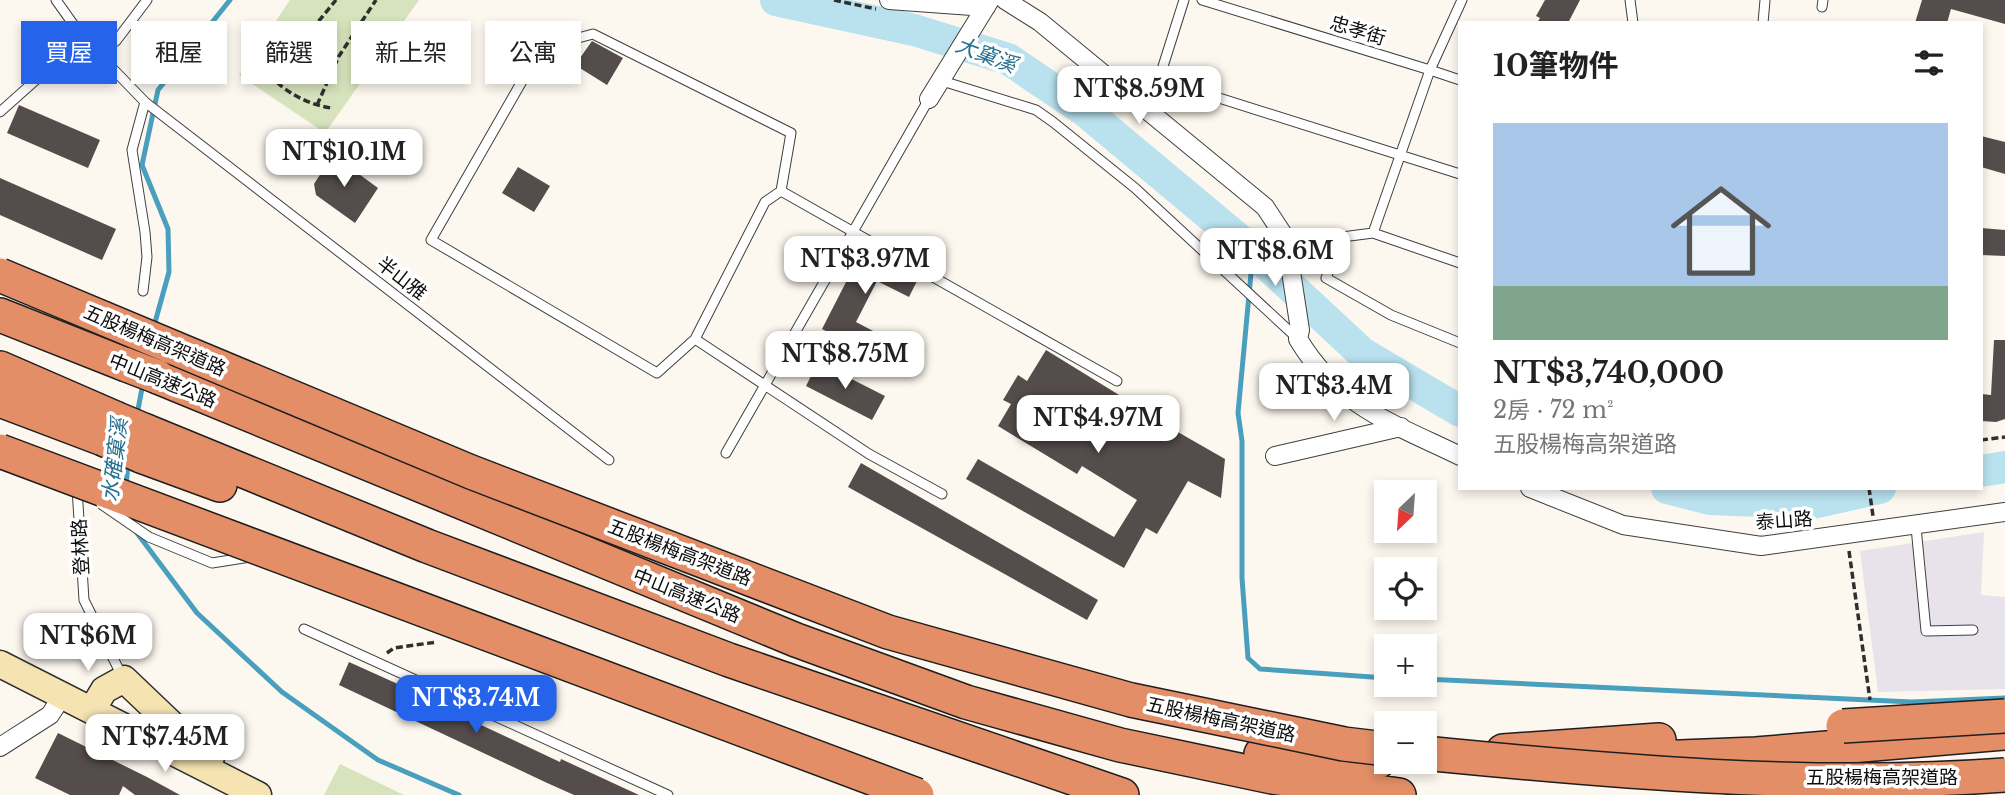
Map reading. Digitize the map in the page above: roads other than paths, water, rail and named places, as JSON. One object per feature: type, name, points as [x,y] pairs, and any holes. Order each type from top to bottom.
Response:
[{"type":"highway","name":"五股楊梅高架道路","points":[[0,275],[471,472],[888,632],[1131,700],[1344,744],[1374,754]]},
{"type":"highway","points":[[0,291],[128,356]]},
{"type":"highway","name":"中山高速公路","points":[[0,315],[161,369],[796,640],[966,702],[1120,746],[1272,777],[1399,795]]},
{"type":"highway","points":[[0,368],[109,429],[143,444],[427,546],[729,660],[1122,795]]},
{"type":"highway","points":[[161,369],[393,457],[801,620],[973,683],[1151,737]]},
{"type":"highway","points":[[0,400],[109,429]]},
{"type":"highway","points":[[0,451],[917,795]]},
{"type":"highway","points":[[966,702],[1151,737],[1286,757],[1374,758]]},
{"type":"highway","points":[[1437,756],[2005,716]]},
{"type":"highway","points":[[1437,757],[1607,760],[1756,754],[2005,733]]},
{"type":"highway","points":[[1954,738],[1959,788]]},
{"type":"highway","name":"五股楊梅高架道路","points":[[1437,758],[1625,773],[1934,780],[2005,775]]},
{"type":"street","points":[[889,0],[988,4]]},
{"type":"street","points":[[1006,0],[1040,22],[1265,207],[1286,239],[1299,335],[1317,370],[1370,414],[1458,455]]},
{"type":"street","points":[[929,99],[988,4]]},
{"type":"street","points":[[1275,456],[1401,427]]},
{"type":"street","points":[[0,459],[77,486]]},
{"type":"street","name":"泰山路","points":[[1535,490],[1623,525],[1761,546],[1916,527],[2005,512]]},
{"type":"street","name":"登林路","points":[[0,664],[92,710],[141,716],[189,741],[265,795]]},
{"type":"street","points":[[92,710],[104,690],[124,679]]},
{"type":"street","name":"登林路","points":[[124,679],[141,716],[258,795]]},
{"type":"street","points":[[0,747],[50,715],[63,695]]},
{"type":"lane","name":"半山雅","points":[[56,0],[71,21]]},
{"type":"lane","points":[[117,40],[147,0]]},
{"type":"lane","points":[[1184,0],[1159,79],[1458,173]]},
{"type":"lane","points":[[1630,0],[1633,21]]},
{"type":"lane","points":[[1763,21],[1765,0]]},
{"type":"lane","name":"忠孝街","points":[[1207,1],[1458,79]]},
{"type":"lane","points":[[1373,233],[1399,155],[1458,1]]},
{"type":"lane","points":[[593,34],[791,133],[781,191],[765,202],[695,339],[657,373],[431,240],[541,48],[593,34]]},
{"type":"lane","name":"半山雅","points":[[117,74],[173,124],[610,460]]},
{"type":"lane","points":[[941,77],[1036,110],[1053,122],[1135,188],[1299,335]]},
{"type":"lane","points":[[0,112],[31,84]]},
{"type":"lane","points":[[726,453],[929,99]]},
{"type":"lane","points":[[143,291],[147,257],[132,150],[148,104]]},
{"type":"lane","points":[[781,191],[1117,381]]},
{"type":"lane","points":[[1458,262],[1373,233],[1342,236],[1325,278],[1391,315],[1458,342]]},
{"type":"lane","points":[[695,339],[869,454],[942,494]]},
{"type":"lane","points":[[77,486],[149,537],[212,563],[249,557],[459,627],[898,795]]},
{"type":"lane","name":"登林路","points":[[77,486],[84,600],[124,679]]},
{"type":"lane","points":[[1916,527],[1926,631],[1973,630]]},
{"type":"lane","points":[[304,629],[668,795]]},
{"type":"waterway","name":"水確窠溪","points":[[154,326],[169,272],[168,229],[142,165],[158,90],[230,0]]},
{"type":"waterway","name":"大窠溪","points":[[776,0],[914,30],[1008,59],[1085,111],[1248,247],[1362,353],[1458,410]]},
{"type":"waterway","points":[[1253,252],[1238,413],[1242,441],[1242,578],[1248,658],[1260,669],[1374,677]]},
{"type":"waterway","name":"水確窠溪","points":[[137,415],[143,383]]},
{"type":"waterway","name":"水確窠溪","points":[[126,488],[128,462]]},
{"type":"waterway","name":"大窠溪","points":[[1983,471],[2005,467]]},
{"type":"waterway","name":"大窠溪","points":[[1675,490],[1710,499],[1813,503],[1871,490]]},
{"type":"waterway","name":"水確窠溪","points":[[134,529],[197,613],[282,692],[378,760],[459,795]]},
{"type":"waterway","points":[[1437,680],[1912,702],[2005,698]]}]
